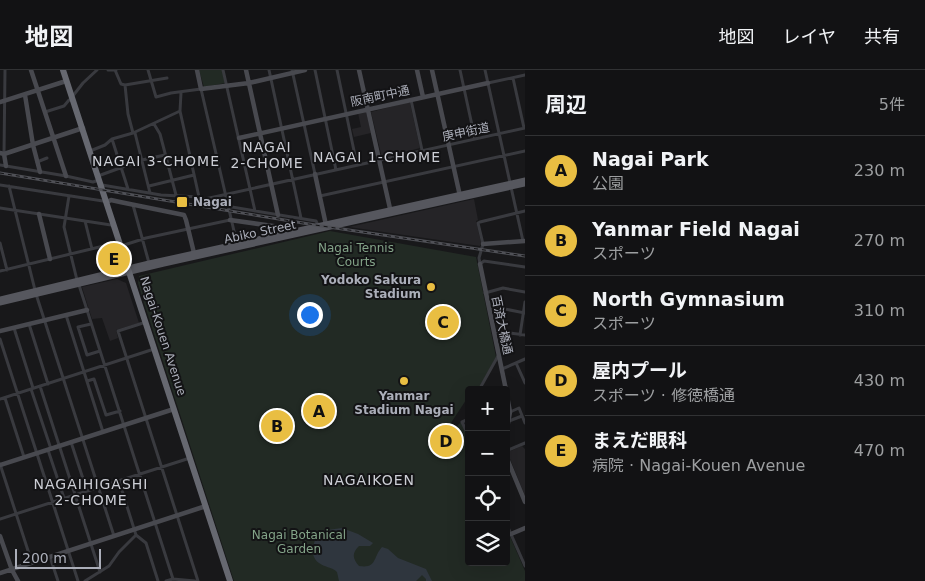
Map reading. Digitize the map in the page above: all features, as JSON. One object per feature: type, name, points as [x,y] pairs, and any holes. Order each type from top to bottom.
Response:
[{"type":"highway","name":"Nagai-Kouen Avenue","points":[[59,70],[71,98]]},
{"type":"highway","name":"Nagai-Kouen Avenue","points":[[63,70],[99,181]]},
{"type":"highway","name":"Nagai-Kouen Avenue","points":[[81,129],[90,152],[111,225],[119,244]]},
{"type":"highway","name":"Nagai-Kouen Avenue","points":[[105,202],[151,350],[173,409]]},
{"type":"highway","name":"Nagai-Kouen Avenue","points":[[127,270],[230,581]]},
{"type":"highway","name":"Nagai-Kouen Avenue","points":[[204,507],[226,581]]},
{"type":"main road","name":"Abiko Street","points":[[0,299],[511,185],[525,180]]},
{"type":"main road","name":"Abiko Street","points":[[511,185],[525,184]]},
{"type":"main road","name":"Abiko Street","points":[[127,270],[149,262],[239,245],[326,224],[391,212]]},
{"type":"main road","name":"Abiko Street","points":[[0,304],[35,292]]},
{"type":"street","points":[[5,70],[2,102],[2,154],[6,166]]},
{"type":"street","points":[[31,70],[66,176]]},
{"type":"street","points":[[45,112],[64,106],[83,83],[97,70]]},
{"type":"street","points":[[108,70],[116,70],[122,84],[125,85],[128,114],[150,193]]},
{"type":"street","points":[[148,70],[156,98],[171,93],[249,83],[292,71],[305,70]]},
{"type":"street","points":[[197,70],[230,220],[239,245]]},
{"type":"street","points":[[223,70],[255,211]]},
{"type":"street","points":[[246,70],[278,215]]},
{"type":"street","points":[[269,70],[301,218]]},
{"type":"street","points":[[315,70],[336,170]]},
{"type":"street","points":[[337,70],[357,165]]},
{"type":"street","points":[[359,70],[391,212]]},
{"type":"street","points":[[417,70],[423,97]]},
{"type":"street","points":[[432,70],[460,196]]},
{"type":"street","points":[[460,70],[475,139]]},
{"type":"street","points":[[485,70],[525,247]]},
{"type":"street","points":[[292,71],[326,224]]},
{"type":"street","name":"阪南町中通","points":[[239,138],[525,75]]},
{"type":"street","points":[[125,85],[166,78]]},
{"type":"street","points":[[513,78],[525,128]]},
{"type":"street","points":[[2,102],[63,82]]},
{"type":"street","points":[[181,93],[180,111],[199,197]]},
{"type":"street","points":[[25,95],[32,145],[40,172]]},
{"type":"street","points":[[411,100],[422,150]]},
{"type":"street","points":[[90,152],[105,145],[112,138],[134,133],[180,111]]},
{"type":"street","points":[[154,124],[160,134],[176,195]]},
{"type":"street","name":"庚申街道","points":[[205,199],[525,128]]},
{"type":"street","points":[[2,154],[81,129]]},
{"type":"street","points":[[112,138],[128,189]]},
{"type":"street","points":[[320,196],[525,151]]},
{"type":"street","points":[[0,166],[93,182],[99,181],[121,167],[165,155]]},
{"type":"street","points":[[38,162],[47,158]]},
{"type":"street","points":[[149,186],[194,175]]},
{"type":"street","points":[[99,181],[150,193],[168,196],[199,197],[205,199],[208,203],[316,220],[318,226]]},
{"type":"street","points":[[0,184],[105,202],[111,200],[184,215],[194,253]]},
{"type":"street","points":[[9,186],[35,292],[114,536]]},
{"type":"street","points":[[69,196],[64,227],[78,282],[174,579]]},
{"type":"street","points":[[133,205],[144,238],[149,262]]},
{"type":"street","points":[[0,208],[111,225]]},
{"type":"street","points":[[525,211],[479,222],[483,244],[479,258],[480,264],[487,262],[525,267]]},
{"type":"street","points":[[39,214],[50,259]]},
{"type":"street","points":[[0,271],[92,249],[230,220],[280,227],[286,230],[287,233]]},
{"type":"street","points":[[86,221],[92,249]]},
{"type":"street","points":[[483,244],[524,241]]},
{"type":"street","points":[[0,243],[7,270]]},
{"type":"street","name":"百済大橋通","points":[[480,264],[505,386]]},
{"type":"street","points":[[485,293],[503,288],[525,292]]},
{"type":"street","points":[[520,334],[525,302]]},
{"type":"street","points":[[489,308],[495,307],[524,313]]},
{"type":"street","points":[[0,331],[87,310]]},
{"type":"street","points":[[66,315],[103,432]]},
{"type":"street","points":[[143,323],[118,331],[197,581],[174,579],[166,581]]},
{"type":"street","points":[[29,324],[48,384]]},
{"type":"street","points":[[91,324],[78,328],[87,355],[100,350]]},
{"type":"street","points":[[14,328],[64,498]]},
{"type":"street","points":[[493,331],[525,335]]},
{"type":"street","points":[[0,339],[78,581]]},
{"type":"street","points":[[76,347],[84,344]]},
{"type":"street","points":[[0,399],[151,350]]},
{"type":"street","points":[[481,386],[498,356]]},
{"type":"street","points":[[501,369],[525,359]]},
{"type":"street","points":[[516,363],[525,382]]},
{"type":"street","points":[[87,381],[94,379],[106,416],[120,411]]},
{"type":"street","points":[[40,386],[100,572]]},
{"type":"street","points":[[5,398],[24,457]]},
{"type":"street","points":[[510,412],[519,408],[525,423]]},
{"type":"street","points":[[32,563],[0,464],[173,409]]},
{"type":"street","points":[[510,421],[522,416]]},
{"type":"street","points":[[71,442],[87,491]]},
{"type":"street","points":[[510,450],[525,444]]},
{"type":"street","points":[[0,519],[188,458]]},
{"type":"street","points":[[510,466],[525,502]]},
{"type":"street","points":[[119,481],[135,532],[146,543],[158,581]]},
{"type":"street","points":[[0,573],[114,536],[135,532],[155,523],[204,507]]},
{"type":"street","points":[[525,528],[511,534],[525,566]]},
{"type":"street","points":[[85,581],[108,566],[135,532]]},
{"type":"street","points":[[0,536],[18,581]]},
{"type":"street","points":[[50,557],[58,581]]},
{"type":"shaded area","points":[[409,102],[420,148],[382,158],[371,112]]},
{"type":"shaded area","points":[[366,111],[371,133],[354,137],[352,129],[361,127],[358,113]]},
{"type":"shaded area","points":[[474,199],[480,246],[349,227]]},
{"type":"shaded area","points":[[117,279],[126,283],[139,323],[116,330],[118,338],[110,341],[102,318],[92,319],[82,287]]},
{"type":"shaded area","points":[[522,446],[525,449],[525,496],[510,459],[510,451]]},
{"type":"shaded area","points":[[342,528],[358,534],[373,543],[370,546],[359,546],[355,551],[354,558],[359,566],[369,566],[372,564],[382,547],[388,549],[398,558],[426,569],[432,581],[426,581],[422,575],[416,581],[339,581],[337,572],[316,560],[313,547],[320,531]]},
{"type":"green space","points":[[199,70],[222,70],[225,83],[204,87]]},
{"type":"green space","points":[[330,231],[476,257],[496,357],[480,386],[465,386],[465,402],[451,423],[456,427],[461,422],[465,431],[465,566],[510,566],[510,536],[525,571],[525,581],[234,581],[143,300],[138,283],[139,276]]},
{"type":"railway","points":[[0,173],[315,225],[525,256]]},
{"type":"place","name":"Nagai","points":[[182,202]]},
{"type":"place","name":"まえだ眼科","points":[[114,259]]},
{"type":"place","name":"Yodoko Sakura Stadium","points":[[431,287]]},
{"type":"place","name":"North Gymnasium","points":[[443,322]]},
{"type":"place","name":"Yanmar Stadium Nagai","points":[[404,381]]},
{"type":"place","name":"Nagai Park","points":[[319,411]]},
{"type":"place","name":"Yanmar Field Nagai","points":[[277,426]]},
{"type":"place","name":"屋内プール","points":[[446,441]]},
{"type":"district","name":"NAGAI 2-CHOME","points":[[267,156]]},
{"type":"district","name":"NAGAI 1-CHOME","points":[[377,157]]},
{"type":"district","name":"NAGAI 3-CHOME","points":[[156,161]]},
{"type":"district","name":"NAGAIKOEN","points":[[369,480]]},
{"type":"district","name":"NAGAIHIGASHI 2-CHOME","points":[[91,492]]},
{"type":"park label","name":"Nagai Tennis Courts","points":[[356,255]]},
{"type":"park label","name":"Nagai Botanical Garden","points":[[299,542]]}]
